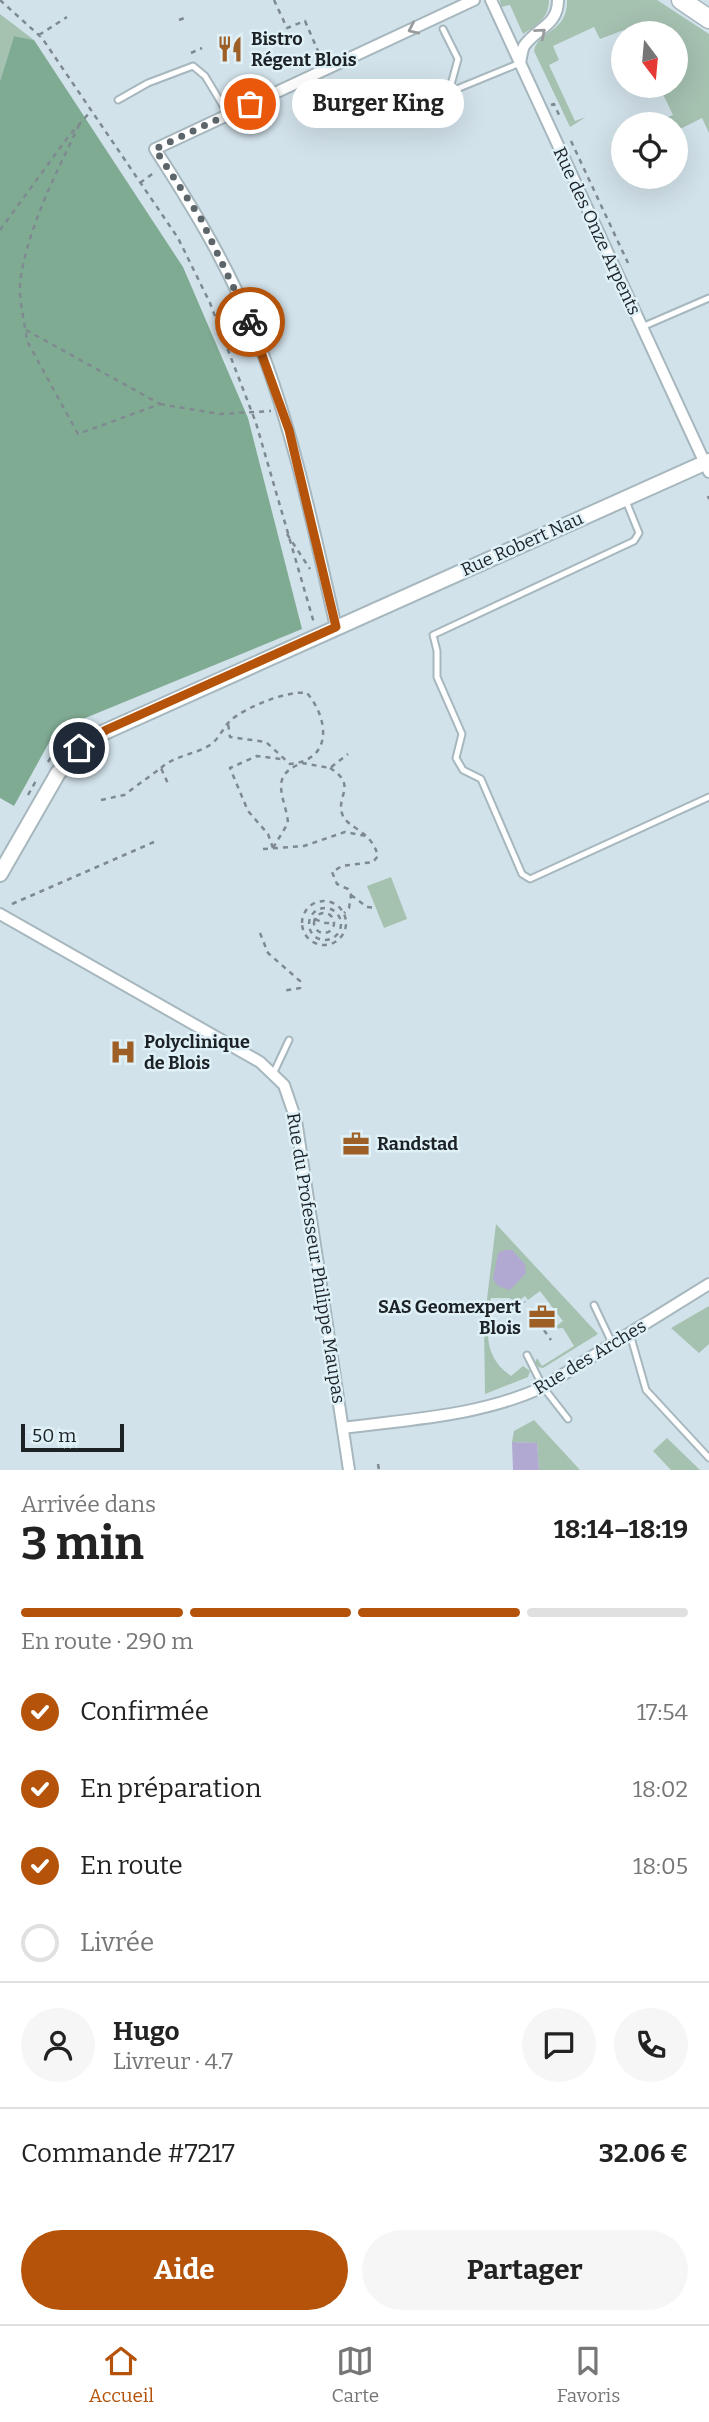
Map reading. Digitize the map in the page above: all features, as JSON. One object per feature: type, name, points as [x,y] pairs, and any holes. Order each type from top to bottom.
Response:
[{"type":"main road","points":[[681,0],[709,19]]},
{"type":"street","points":[[336,627],[282,410],[258,341],[201,219],[155,149],[474,0]]},
{"type":"street","name":"Rue des Onze Arpents","points":[[491,0],[707,465]]},
{"type":"street","points":[[520,63],[524,46],[550,25],[558,9],[558,0]]},
{"type":"street","name":"Rue Robert Nau","points":[[0,874],[58,773],[92,738],[625,498],[707,465]]},
{"type":"street","points":[[0,914],[274,1072]]},
{"type":"street","name":"Rue du Professeur Philippe Maupas","points":[[274,1072],[285,1085],[296,1120],[349,1470]]},
{"type":"street","name":"Rue des Arches","points":[[343,1428],[507,1402],[543,1387],[709,1284]]},
{"type":"lane","points":[[443,29],[458,59],[449,92]]},
{"type":"lane","points":[[368,111],[408,109],[520,63]]},
{"type":"lane","points":[[118,100],[148,83],[193,66],[205,76],[228,114]]},
{"type":"lane","points":[[642,327],[709,298]]},
{"type":"lane","points":[[625,498],[639,533],[635,541],[433,635],[438,651],[437,677],[462,734],[456,758],[463,770],[481,779],[522,874],[530,879],[709,797]]},
{"type":"lane","points":[[274,1072],[289,1040]]},
{"type":"lane","points":[[594,1305],[613,1344]]},
{"type":"lane","points":[[630,1333],[646,1391],[709,1458]]},
{"type":"lane","points":[[527,1354],[543,1387],[568,1419]]},
{"type":"path","points":[[0,0],[38,35],[177,238],[204,292],[252,412],[314,624]]},
{"type":"path","points":[[274,0],[287,29],[304,21],[323,60]]},
{"type":"path","points":[[38,35],[67,17]]},
{"type":"path","points":[[179,20],[187,17]]},
{"type":"path","points":[[191,53],[202,48]]},
{"type":"path","points":[[0,230],[91,111]]},
{"type":"path","points":[[80,123],[41,206],[20,278],[27,341],[78,434],[160,404]]},
{"type":"path","points":[[571,141],[628,263]]},
{"type":"path","points":[[140,183],[165,165]]},
{"type":"path","points":[[26,330],[160,404],[220,414],[282,410]]},
{"type":"path","points":[[285,530],[310,569],[325,578]]},
{"type":"path","points":[[101,800],[124,795],[170,760],[210,745],[238,715],[293,691],[307,693],[314,702],[324,741],[314,757],[292,766],[280,783],[280,795],[288,823],[273,848]]},
{"type":"path","points":[[228,723],[230,737],[266,742],[290,764],[302,763],[330,768],[342,778],[345,786],[342,809],[344,820],[366,836],[376,848],[376,861],[342,866],[332,872],[337,884],[348,889],[351,895],[371,909],[376,908]]},
{"type":"path","points":[[330,768],[348,754]]},
{"type":"path","points":[[273,848],[268,834],[247,811],[230,768],[257,756],[284,760]]},
{"type":"path","points":[[161,768],[169,786]]},
{"type":"path","points":[[263,849],[304,846],[345,832],[366,836]]},
{"type":"path","points":[[12,904],[154,842]]},
{"type":"path","points":[[344,913],[349,908],[351,895]]},
{"type":"path","points":[[318,901],[333,903],[344,913],[346,924],[338,941],[324,946],[310,941],[303,931],[303,916],[318,901]]},
{"type":"path","points":[[332,938],[317,938],[309,929],[311,914],[320,908],[327,908],[335,911],[341,924]]},
{"type":"path","points":[[326,913],[327,908]]},
{"type":"path","points":[[315,919],[326,913]]},
{"type":"path","points":[[326,913],[335,923]]},
{"type":"path","points":[[315,919],[324,923],[335,923]]},
{"type":"path","points":[[315,919],[317,932],[329,933]]},
{"type":"path","points":[[329,933],[335,923]]},
{"type":"path","points":[[341,924],[346,924]]},
{"type":"path","points":[[332,938],[341,924]]},
{"type":"path","points":[[303,931],[309,929]]},
{"type":"path","points":[[260,933],[268,953],[299,981],[300,988],[282,991]]},
{"type":"path","points":[[329,933],[332,938]]},
{"type":"path","points":[[509,1311],[523,1300],[525,1302]]},
{"type":"path","points":[[544,1330],[551,1340]]},
{"type":"path","points":[[378,1464],[379,1470]]},
{"type":"green space","points":[[500,0],[549,0],[544,16],[523,34],[510,5],[501,7]]},
{"type":"green space","points":[[567,0],[657,0],[709,34],[709,133],[702,118],[688,125],[688,112],[672,112],[665,98],[688,98],[688,21],[611,21],[611,35],[600,39],[594,27],[553,46],[559,60],[549,65],[575,121],[586,117],[570,127],[534,51],[541,39],[563,19]]},
{"type":"green space","points":[[0,14],[34,40],[14,36],[0,81]]},
{"type":"green space","points":[[14,36],[34,40],[183,267],[248,418],[302,629],[56,730],[14,806],[0,798],[0,81]]},
{"type":"green space","points":[[391,877],[407,919],[384,928],[367,886]]},
{"type":"green space","points":[[496,1224],[598,1334],[543,1368],[538,1367],[535,1363],[537,1358],[542,1366],[574,1346],[563,1328],[552,1329],[563,1321],[540,1291],[528,1300],[525,1296],[517,1302],[509,1298],[491,1298],[488,1331],[495,1360],[511,1376],[523,1366],[530,1371],[528,1377],[485,1394],[484,1324]]},
{"type":"green space","points":[[709,1306],[709,1344],[699,1353],[671,1328]]},
{"type":"green space","points":[[534,1420],[580,1470],[539,1470],[537,1443],[512,1442],[514,1431]]},
{"type":"green space","points":[[667,1438],[700,1470],[671,1470],[653,1451]]},
{"type":"shaded area","points":[[512,1250],[525,1264],[526,1273],[510,1290],[498,1286],[493,1279],[498,1253]]},
{"type":"shaded area","points":[[512,1442],[537,1443],[539,1470],[513,1470]]},
{"type":"way so far","points":[[250,104],[155,149],[201,219],[250,322]]},
{"type":"place","name":"Bistro Régent Blois","points":[[230,49]]},
{"type":"place","name":"Burger King","points":[[250,104]]},
{"type":"place","name":"Polyclinique de Blois","points":[[123,1052]]},
{"type":"place","name":"Randstad","points":[[356,1144]]},
{"type":"place","name":"SAS Geomexpert Blois","points":[[542,1317]]},
{"type":"route","points":[[79,748],[106,730],[336,627],[289,430],[250,322]]}]
